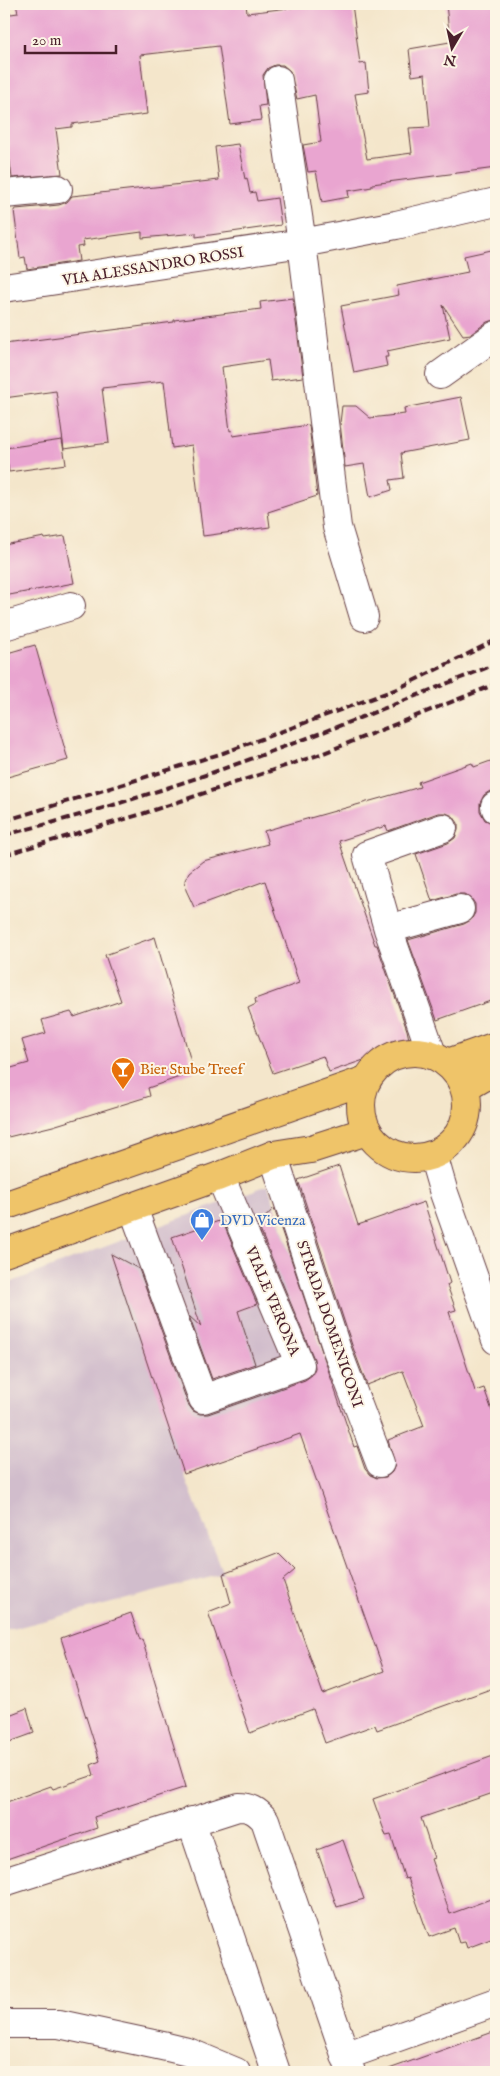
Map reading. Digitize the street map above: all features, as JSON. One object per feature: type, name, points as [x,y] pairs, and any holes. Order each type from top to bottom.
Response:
[{"type":"main road","points":[[440,1059],[496,1046]]},
{"type":"main road","points":[[417,1051],[440,1059],[460,1078],[465,1088],[467,1111],[459,1133],[443,1150],[433,1155],[410,1158],[392,1154],[376,1142],[364,1125],[360,1108],[361,1094],[366,1080],[378,1064],[402,1052],[417,1051]]},
{"type":"main road","points":[[465,1088],[496,1070]]},
{"type":"main road","points":[[4,1206],[366,1080]]},
{"type":"main road","points":[[4,1253],[274,1156],[311,1149],[367,1131]]},
{"type":"street","points":[[278,80],[302,243],[337,527],[364,618]]},
{"type":"street","points":[[4,194],[58,189]]},
{"type":"street","name":"VIA ALESSANDRO ROSSI","points":[[4,287],[302,243],[396,225],[496,202]]},
{"type":"street","points":[[440,375],[496,335]]},
{"type":"street","points":[[4,626],[71,606]]},
{"type":"street","points":[[440,1059],[388,929],[367,855],[444,828]]},
{"type":"street","points":[[388,929],[460,909]]},
{"type":"street","points":[[433,1155],[496,1340]]},
{"type":"street","name":"STRADA DOMENICONI","points":[[274,1156],[337,1350],[380,1463]]},
{"type":"street","name":"VIALE VERONA","points":[[133,1208],[203,1399],[300,1365],[220,1176]]},
{"type":"street","points":[[4,1882],[191,1821],[238,1807],[248,1807],[258,1812],[265,1820],[348,2064],[496,2002]]},
{"type":"street","points":[[191,1821],[276,2072]]},
{"type":"street","points":[[4,2024],[59,2024],[188,2052],[236,2072]]},
{"type":"shaded area","points":[[268,1185],[345,1418],[184,1474],[223,1574],[4,1631],[4,1285]]},
{"type":"building","points":[[16,4],[246,4],[247,13],[297,7],[297,4],[352,4],[360,64],[366,63],[369,92],[355,94],[367,159],[412,153],[409,128],[430,127],[425,74],[412,76],[409,49],[450,42],[446,4],[496,4],[496,168],[372,184],[372,187],[348,191],[349,197],[322,202],[316,171],[308,172],[303,145],[321,142],[315,95],[297,99],[290,71],[283,65],[275,65],[268,68],[263,75],[266,105],[259,106],[261,120],[230,124],[219,46],[140,55],[147,114],[72,124],[72,127],[56,129],[62,174],[12,178],[4,117],[4,15],[18,13]]},
{"type":"building","points":[[238,144],[245,179],[247,178],[250,193],[255,192],[257,201],[277,198],[281,225],[196,237],[196,233],[142,238],[142,232],[83,240],[84,246],[77,247],[79,261],[27,269],[25,257],[20,258],[14,210],[59,205],[67,202],[72,196],[219,180],[215,147]]},
{"type":"building","points":[[496,249],[496,320],[487,322],[471,334],[463,335],[443,305],[450,338],[387,351],[388,357],[385,357],[387,366],[354,373],[341,306],[399,295],[397,286],[468,272],[464,256]]},
{"type":"building","points":[[293,298],[303,377],[271,381],[268,360],[222,367],[230,431],[232,430],[233,436],[309,425],[317,496],[268,512],[270,527],[203,536],[192,445],[172,448],[164,381],[102,388],[109,443],[64,449],[56,391],[4,398],[4,344],[261,309],[260,302]]},
{"type":"building","points":[[461,397],[470,440],[401,453],[404,478],[390,480],[392,490],[370,497],[364,464],[345,467],[340,423],[342,406],[356,406],[370,418],[405,414],[404,408]]},
{"type":"building","points":[[62,440],[66,464],[9,472],[5,448]]},
{"type":"building","points":[[65,536],[74,583],[4,596],[4,545],[44,537],[45,539]]},
{"type":"building","points":[[35,645],[68,760],[4,778],[4,654]]},
{"type":"building","points":[[496,759],[496,791],[490,791],[484,795],[480,803],[480,811],[485,820],[496,824],[496,999],[437,1020],[408,940],[464,924],[471,920],[475,913],[475,904],[471,898],[464,894],[456,894],[432,901],[416,854],[448,843],[455,838],[458,823],[453,816],[446,813],[438,813],[388,831],[386,826],[339,841],[407,1030],[410,1044],[329,1072],[323,1056],[273,1073],[248,1008],[256,1004],[255,999],[299,983],[265,881],[194,907],[186,890],[185,880],[189,872],[203,861],[268,844],[264,831],[420,787],[418,782],[472,763],[474,767]]},
{"type":"building","points":[[155,937],[194,1072],[148,1088],[150,1096],[53,1126],[4,1138],[4,1070],[29,1063],[22,1040],[46,1033],[42,1020],[71,1012],[74,1017],[121,1001],[105,955]]},
{"type":"building","points":[[339,1166],[358,1225],[424,1202],[450,1283],[447,1285],[456,1310],[449,1312],[475,1391],[484,1388],[496,1422],[496,1687],[377,1730],[375,1725],[325,1743],[313,1709],[250,1733],[208,1612],[231,1603],[223,1574],[278,1553],[295,1570],[283,1580],[323,1694],[384,1671],[300,1434],[184,1474],[111,1254],[139,1269],[188,1404],[193,1411],[200,1414],[208,1414],[305,1380],[312,1375],[315,1368],[314,1359],[258,1225],[274,1208],[354,1447],[357,1446],[365,1469],[370,1475],[377,1478],[386,1477],[392,1472],[395,1465],[388,1440],[424,1426],[403,1371],[367,1385],[298,1180]]},
{"type":"building","points":[[222,1220],[257,1304],[238,1311],[255,1364],[212,1379],[189,1316],[201,1327],[172,1237]]},
{"type":"building","points":[[131,1613],[140,1640],[142,1639],[186,1787],[94,1817],[97,1828],[4,1860],[4,1803],[51,1786],[53,1789],[94,1775],[91,1765],[100,1761],[61,1638]]},
{"type":"building","points":[[27,1708],[34,1733],[4,1744],[4,1717]]},
{"type":"building","points":[[496,1755],[496,1792],[421,1818],[434,1858],[431,1859],[450,1914],[496,1897],[496,1937],[467,1948],[465,1942],[459,1943],[454,1928],[429,1937],[408,1878],[405,1879],[391,1835],[386,1836],[373,1799]]},
{"type":"building","points":[[343,1840],[364,1899],[337,1907],[317,1850]]},
{"type":"building","points":[[496,2031],[496,2072],[390,2072],[389,2069]]},
{"type":"railway","points":[[4,821],[223,753],[397,689],[496,640]]},
{"type":"railway","points":[[4,835],[67,819],[191,780],[375,712],[496,664]]},
{"type":"railway","points":[[4,855],[142,814],[321,754],[496,684]]},
{"type":"place","name":"Bier Stube Treef","points":[[123,1090]]},
{"type":"place","name":"DVD Vicenza","points":[[202,1241]]}]
